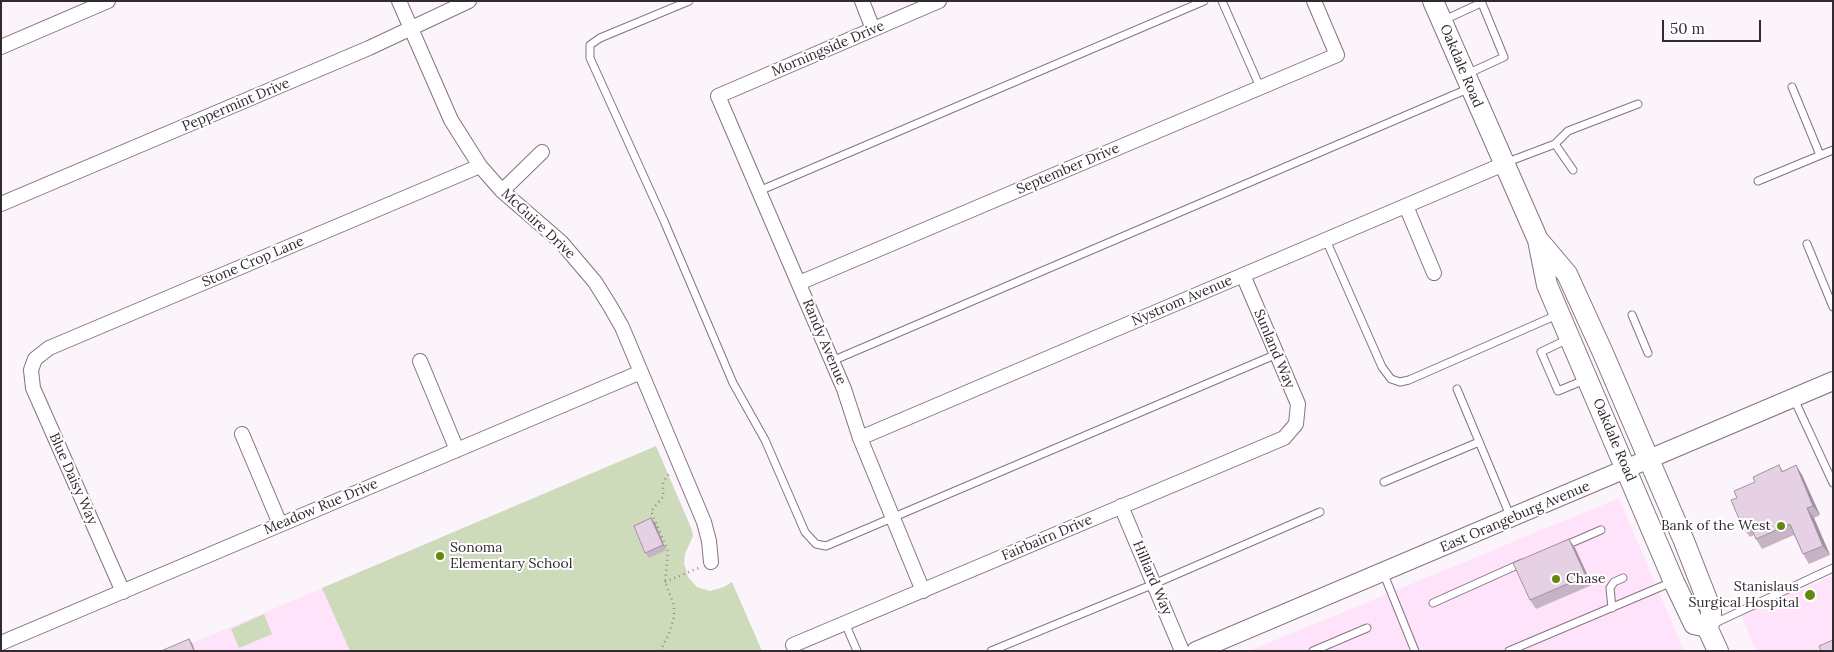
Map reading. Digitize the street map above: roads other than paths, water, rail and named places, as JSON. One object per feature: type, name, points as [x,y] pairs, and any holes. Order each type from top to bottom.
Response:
[{"type":"main road","name":"Oakdale Road","points":[[1433,1],[1538,240],[1548,285],[1674,582],[1694,624],[1700,627],[1707,627]]},
{"type":"main road","name":"Oakdale Road","points":[[1538,240],[1567,274],[1711,610],[1711,619],[1707,627]]},
{"type":"main road","name":"Oakdale Road","points":[[1707,627],[1718,651]]},
{"type":"street","points":[[1,47],[108,1]]},
{"type":"street","name":"McGuire Drive","points":[[399,1],[451,120],[480,166],[502,191],[561,242],[595,282],[622,327],[704,522],[709,541],[711,562]]},
{"type":"street","name":"Peppermint Drive","points":[[1,204],[360,52],[469,1]]},
{"type":"street","points":[[862,1],[873,29]]},
{"type":"street","name":"Morningside Drive","points":[[718,96],[939,1]]},
{"type":"street","name":"September Drive","points":[[799,283],[1336,55],[1314,1]]},
{"type":"street","name":"Randy Avenue","points":[[718,96],[832,361],[860,438],[923,591]]},
{"type":"street","points":[[502,191],[542,152]]},
{"type":"street","name":"Nystrom Avenue","points":[[860,438],[1504,164]]},
{"type":"street","name":"Stone Crop Lane","points":[[33,365],[41,353],[49,348],[480,166]]},
{"type":"street","points":[[1406,206],[1434,273]]},
{"type":"street","name":"Sunland Way","points":[[1243,274],[1298,404],[1296,424]]},
{"type":"street","points":[[420,361],[457,450]]},
{"type":"street","name":"Blue Daisy Way","points":[[33,365],[30,379],[32,388],[123,592]]},
{"type":"street","name":"Meadow Rue Drive","points":[[1,643],[641,372]]},
{"type":"street","name":"East Orangeburg Avenue","points":[[1196,651],[1833,382]]},
{"type":"street","name":"Fairbairn Drive","points":[[793,645],[1284,438],[1296,424]]},
{"type":"street","points":[[242,434],[280,524]]},
{"type":"street","name":"Hilliard Way","points":[[1122,506],[1182,651]]},
{"type":"lane","points":[[688,1],[600,38],[590,45],[590,58],[664,221],[733,383],[765,440],[805,532],[816,544],[826,546],[893,518],[947,492],[1277,354]]},
{"type":"lane","points":[[758,191],[1204,1]]},
{"type":"lane","points":[[1222,1],[1260,87]]},
{"type":"lane","points":[[832,361],[1467,81],[1504,57],[1481,2],[1441,21]]},
{"type":"lane","points":[[1792,87],[1820,155]]},
{"type":"lane","points":[[1504,164],[1555,144],[1568,131],[1638,104]]},
{"type":"lane","points":[[1555,144],[1573,170]]},
{"type":"lane","points":[[1758,181],[1833,150]]},
{"type":"lane","points":[[1326,240],[1382,367],[1390,379],[1400,382],[1409,380],[1560,314]]},
{"type":"lane","points":[[1806,244],[1833,307]]},
{"type":"lane","points":[[1632,315],[1648,353]]},
{"type":"lane","points":[[1571,338],[1541,352],[1554,384],[1558,391],[1588,379]]},
{"type":"lane","points":[[1456,389],[1511,519]]},
{"type":"lane","points":[[1794,398],[1833,483]]},
{"type":"lane","points":[[1384,482],[1479,442]]},
{"type":"lane","points":[[991,651],[1154,584],[1320,512]]},
{"type":"lane","points":[[1557,549],[1601,530]]},
{"type":"lane","points":[[1433,603],[1530,560]]},
{"type":"lane","points":[[1707,627],[1833,568]]},
{"type":"lane","points":[[1383,572],[1415,651]]},
{"type":"lane","points":[[1612,608],[1610,588],[1614,582],[1623,578]]},
{"type":"lane","points":[[1509,651],[1674,582]]},
{"type":"lane","points":[[845,623],[857,651]]},
{"type":"lane","points":[[1313,651],[1367,628]]},
{"type":"place","name":"Bank of the West","points":[[1781,526]]},
{"type":"place","name":"Sonoma Elementary School","points":[[440,556]]},
{"type":"place","name":"Chase","points":[[1556,579]]},
{"type":"place","name":"Stanislaus Surgical Hospital","points":[[1810,595]]}]
